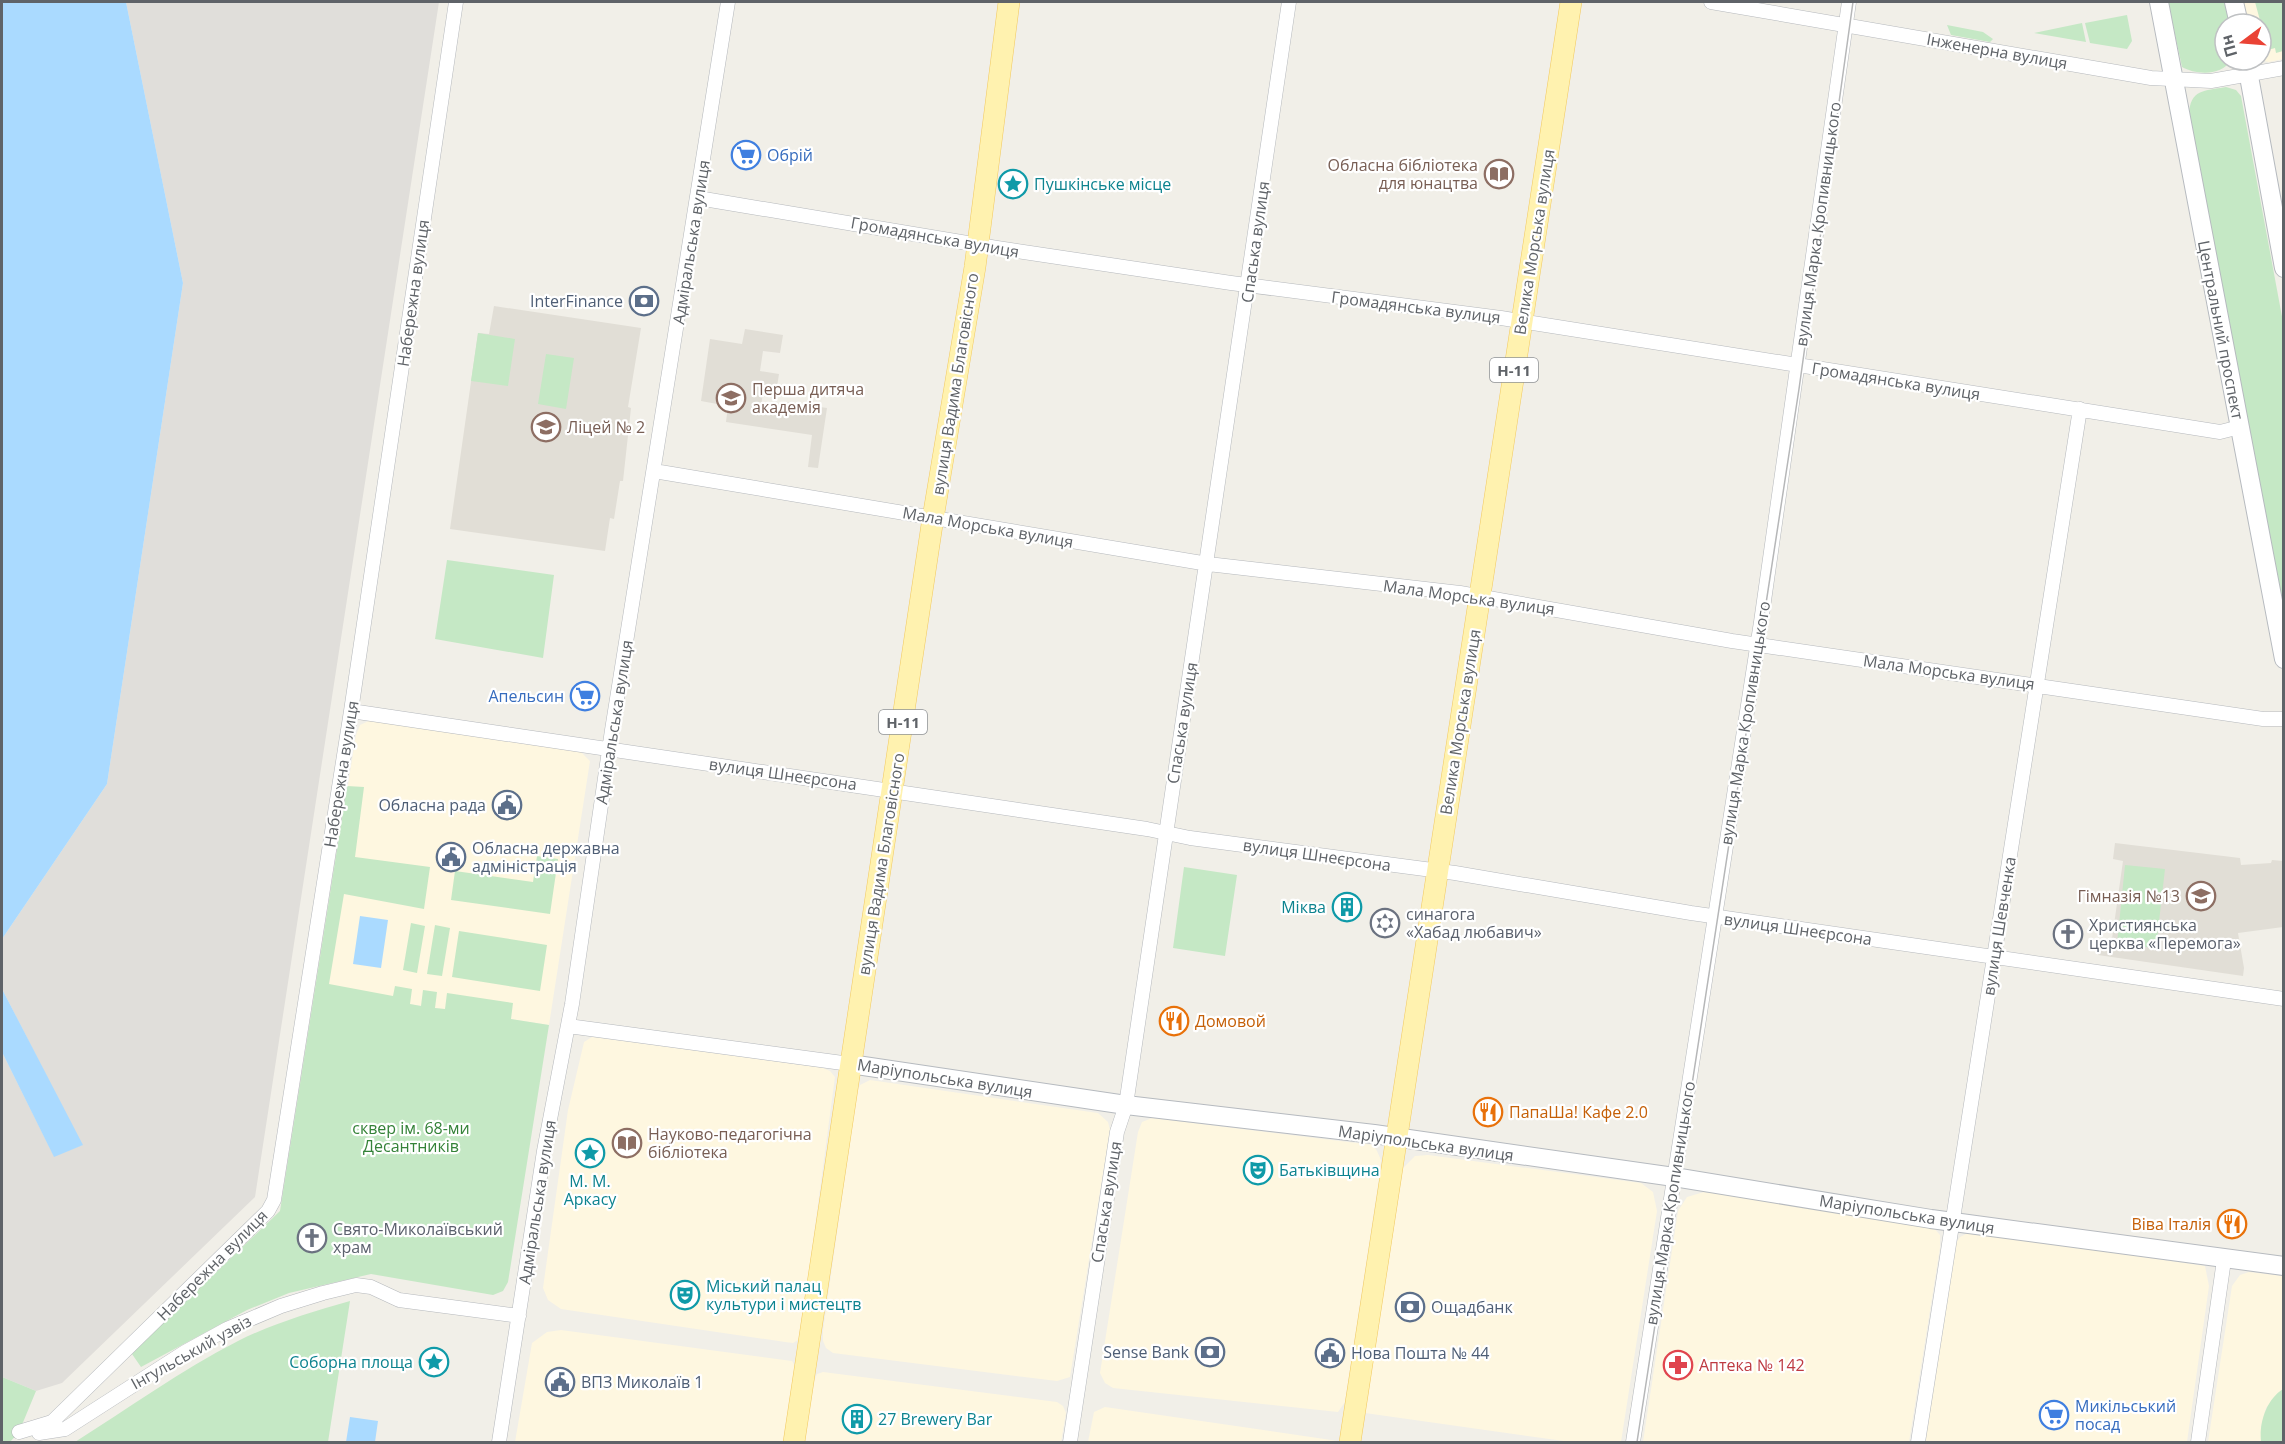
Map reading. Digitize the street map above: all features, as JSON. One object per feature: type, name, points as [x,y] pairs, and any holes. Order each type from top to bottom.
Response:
[{"type":"main road","name":"вулиця Вадима Благовісного","points":[[794,1443],[933,518],[978,243],[1010,2]]},
{"type":"main road","name":"Велика Морська вулиця","points":[[1350,1443],[1571,2]]},
{"type":"street","name":"Набережна вулиця","points":[[19,1432],[52,1422],[268,1211],[274,1200],[351,711],[456,2]]},
{"type":"street","name":"Адміральська вулиця","points":[[499,1443],[544,1151],[568,1026],[609,749],[728,2]]},
{"type":"street","name":"Спаська вулиця","points":[[1070,1443],[1117,1132],[1126,1105],[1208,564],[1289,2]]},
{"type":"street","name":"Інженерна вулиця","points":[[1711,2],[2174,80],[2211,81],[2234,72]]},
{"type":"street","name":"вулиця Марка Кропивницького","points":[[1633,1443],[1757,645],[1850,2]]},
{"type":"street","name":"Центральний проспект","points":[[2159,2],[2283,659]]},
{"type":"street","points":[[2248,72],[2283,267]]},
{"type":"street","name":"Громадянська вулиця","points":[[698,198],[997,248],[1249,285],[1522,321],[2220,432],[2240,427]]},
{"type":"street","name":"вулиця Шевченка","points":[[1918,1443],[2080,409]]},
{"type":"street","name":"Мала Морська вулиця","points":[[654,471],[1208,564],[1479,597],[1757,645],[2037,684],[2263,719],[2283,719]]},
{"type":"street","name":"вулиця Шнеєрсона","points":[[351,711],[1166,833],[1437,871],[1716,917],[1994,959],[2283,999]]},
{"type":"street","name":"Маріупольська вулиця","points":[[568,1026],[850,1064],[1126,1105],[1397,1138],[1674,1177],[1953,1222],[2224,1260],[2283,1266]]},
{"type":"street","points":[[2198,1443],[2224,1260]]},
{"type":"street","name":"Інгульський узвіз","points":[[19,1432],[39,1433],[65,1429],[185,1352],[251,1318],[322,1293],[356,1286],[371,1287],[399,1300],[519,1316]]},
{"type":"street","points":[[48,1443],[65,1429]]},
{"type":"shaded area","points":[[126,2],[439,2],[255,1197],[62,1383],[36,1391],[2,1377],[2,1052],[54,1156],[82,1145],[2,989],[2,939],[107,784],[183,283]]},
{"type":"shaded area","points":[[2243,2],[2283,2],[2283,59],[2273,61],[2273,12],[2245,12]]},
{"type":"shaded area","name":"Ліцей № 2","points":[[494,306],[641,328],[628,407],[631,408],[623,481],[620,481],[614,519],[610,518],[605,551],[450,529],[478,333],[489,334]]},
{"type":"shaded area","name":"Перша дитяча академія","points":[[745,329],[783,335],[780,353],[763,351],[760,371],[779,374],[777,387],[764,385],[761,407],[785,410],[786,402],[827,408],[818,468],[808,467],[812,435],[726,422],[728,406],[701,401],[710,339],[742,344]]},
{"type":"shaded area","points":[[371,720],[580,751],[590,761],[549,1025],[315,990],[356,735],[360,725]]},
{"type":"shaded area","name":"Гімназія №13","points":[[2115,843],[2240,858],[2241,865],[2271,863],[2272,860],[2283,861],[2283,927],[2238,933],[2244,968],[2243,976],[2098,955],[2099,944],[2111,946],[2123,861],[2113,859]]},
{"type":"shaded area","points":[[592,1037],[823,1068],[835,1077],[800,1339],[793,1343],[785,1342],[561,1309],[548,1300],[543,1288],[568,1110],[584,1042]]},
{"type":"shaded area","points":[[870,1080],[1098,1113],[1108,1122],[1110,1130],[1070,1377],[1057,1381],[833,1353],[826,1348],[823,1331],[857,1092],[860,1085]]},
{"type":"shaded area","points":[[1152,1118],[1373,1145],[1377,1151],[1381,1160],[1380,1172],[1345,1402],[1338,1412],[1113,1388],[1105,1383],[1100,1373],[1138,1132],[1142,1122]]},
{"type":"shaded area","points":[[1428,1155],[1641,1183],[1653,1192],[1657,1211],[1621,1442],[1571,1442],[1365,1413],[1403,1168],[1415,1156]]},
{"type":"shaded area","points":[[1704,1192],[1920,1222],[1933,1227],[1940,1235],[1940,1248],[1909,1442],[1643,1442],[1678,1211],[1687,1197]]},
{"type":"shaded area","points":[[1970,1232],[2205,1266],[2209,1286],[2187,1442],[1923,1442],[1954,1246],[1960,1237]]},
{"type":"shaded area","points":[[2249,1272],[2283,1276],[2283,1389],[2266,1408],[2261,1427],[2261,1442],[2208,1442],[2232,1286],[2240,1275]]},
{"type":"shaded area","points":[[561,1330],[792,1361],[795,1366],[784,1442],[515,1442],[532,1343],[547,1332]]},
{"type":"shaded area","points":[[823,1372],[1057,1402],[1063,1406],[1066,1413],[1061,1442],[804,1442],[814,1381],[817,1374]]},
{"type":"shaded area","points":[[1105,1407],[1338,1442],[1088,1442],[1094,1412]]},
{"type":"green space","points":[[2168,2],[2225,2],[2227,12],[2213,12],[2213,71],[2201,73],[2182,67]]},
{"type":"green space","points":[[2255,2],[2283,2],[2283,51],[2276,53],[2275,48],[2273,49],[2273,12],[2258,12]]},
{"type":"green space","points":[[2127,15],[2132,41],[2127,49],[2090,43],[2085,23]]},
{"type":"green space","points":[[2082,23],[2086,42],[2034,33]]},
{"type":"green space","points":[[1947,25],[1983,32],[1993,39],[1990,42],[1951,35]]},
{"type":"green space","points":[[2226,87],[2236,90],[2241,96],[2283,322],[2283,611],[2189,115],[2195,96],[2205,91]]},
{"type":"green space","points":[[478,333],[515,339],[508,386],[471,381]]},
{"type":"green space","points":[[546,354],[574,358],[566,409],[538,404]]},
{"type":"green space","points":[[447,560],[554,575],[543,658],[435,639]]},
{"type":"green space","name":"сквер ім. 68-ми Десантників","points":[[347,786],[364,787],[355,857],[430,867],[424,909],[344,894],[329,984],[393,996],[395,986],[412,989],[410,1004],[421,1006],[423,990],[437,992],[435,1008],[445,1009],[447,993],[513,1003],[511,1019],[549,1025],[508,1282],[503,1291],[493,1295],[371,1274],[289,1293],[247,1310],[141,1367],[132,1354],[137,1348],[280,1211]]},
{"type":"green space","points":[[537,856],[558,859],[550,914],[451,900],[455,871],[533,882]]},
{"type":"green space","points":[[2125,865],[2165,869],[2156,948],[2117,944]]},
{"type":"green space","points":[[1184,867],[1237,875],[1225,956],[1173,948]]},
{"type":"green space","points":[[411,923],[425,926],[417,973],[403,970]]},
{"type":"green space","points":[[435,925],[450,928],[442,976],[427,974]]},
{"type":"green space","points":[[459,931],[547,945],[540,991],[452,977]]},
{"type":"green space","points":[[350,1301],[328,1442],[75,1442],[176,1377],[238,1341],[279,1323]]},
{"type":"green space","points":[[2,1377],[36,1391],[19,1432],[10,1442],[2,1442]]},
{"type":"green space","points":[[2283,1389],[2283,1442],[2261,1442],[2261,1427],[2265,1412],[2272,1399]]},
{"type":"water","points":[[2,2],[126,2],[183,283],[107,784],[2,939]]},
{"type":"water","points":[[360,916],[388,920],[381,968],[353,964]]},
{"type":"water","points":[[2,989],[83,1145],[54,1157],[2,1052]]},
{"type":"water","points":[[350,1417],[378,1421],[375,1442],[346,1442]]},
{"type":"tram line","points":[[1637,1442],[1799,389],[1853,2]]},
{"type":"place","name":"Обрій","points":[[746,155]]},
{"type":"place","name":"Обласна бібліотека для юнацтва","points":[[1499,174]]},
{"type":"place","name":"Пушкінське місце","points":[[1013,184]]},
{"type":"place","name":"InterFinance","points":[[644,301]]},
{"type":"place","name":"Перша дитяча академія","points":[[731,398]]},
{"type":"place","name":"Ліцей № 2","points":[[546,427]]},
{"type":"place","name":"Апельсин","points":[[585,696]]},
{"type":"place","name":"Обласна рада","points":[[507,805]]},
{"type":"place","name":"Обласна державна адміністрація","points":[[451,857]]},
{"type":"place","name":"Гімназія №13","points":[[2201,896]]},
{"type":"place","name":"Міква","points":[[1347,907]]},
{"type":"place","name":"синагога «Хабад любавич»","points":[[1385,923]]},
{"type":"place","name":"Християнська церква «Перемога»","points":[[2068,934]]},
{"type":"place","name":"Домовой","points":[[1174,1021]]},
{"type":"place","name":"ПапаШа! Кафе 2.0","points":[[1488,1112]]},
{"type":"place","name":"Науково-педагогічна бібліотека","points":[[627,1143]]},
{"type":"place","name":"М. М. Аркасу","points":[[590,1153]]},
{"type":"place","name":"Батьківщина","points":[[1258,1170]]},
{"type":"place","name":"Віва Італія","points":[[2232,1224]]},
{"type":"place","name":"Свято-Миколаївський храм","points":[[312,1238]]},
{"type":"place","name":"Міський палац культури і мистецтв","points":[[685,1295]]},
{"type":"place","name":"Ощадбанк","points":[[1410,1307]]},
{"type":"place","name":"Sense Bank","points":[[1210,1352]]},
{"type":"place","name":"Нова Пошта № 44","points":[[1330,1353]]},
{"type":"place","name":"Соборна площа","points":[[434,1362]]},
{"type":"place","name":"Аптека № 142","points":[[1678,1365]]},
{"type":"place","name":"ВПЗ Миколаїв 1","points":[[560,1382]]},
{"type":"place","name":"Микільський посад","points":[[2054,1415]]},
{"type":"place","name":"27 Brewery Bar","points":[[857,1419]]}]
